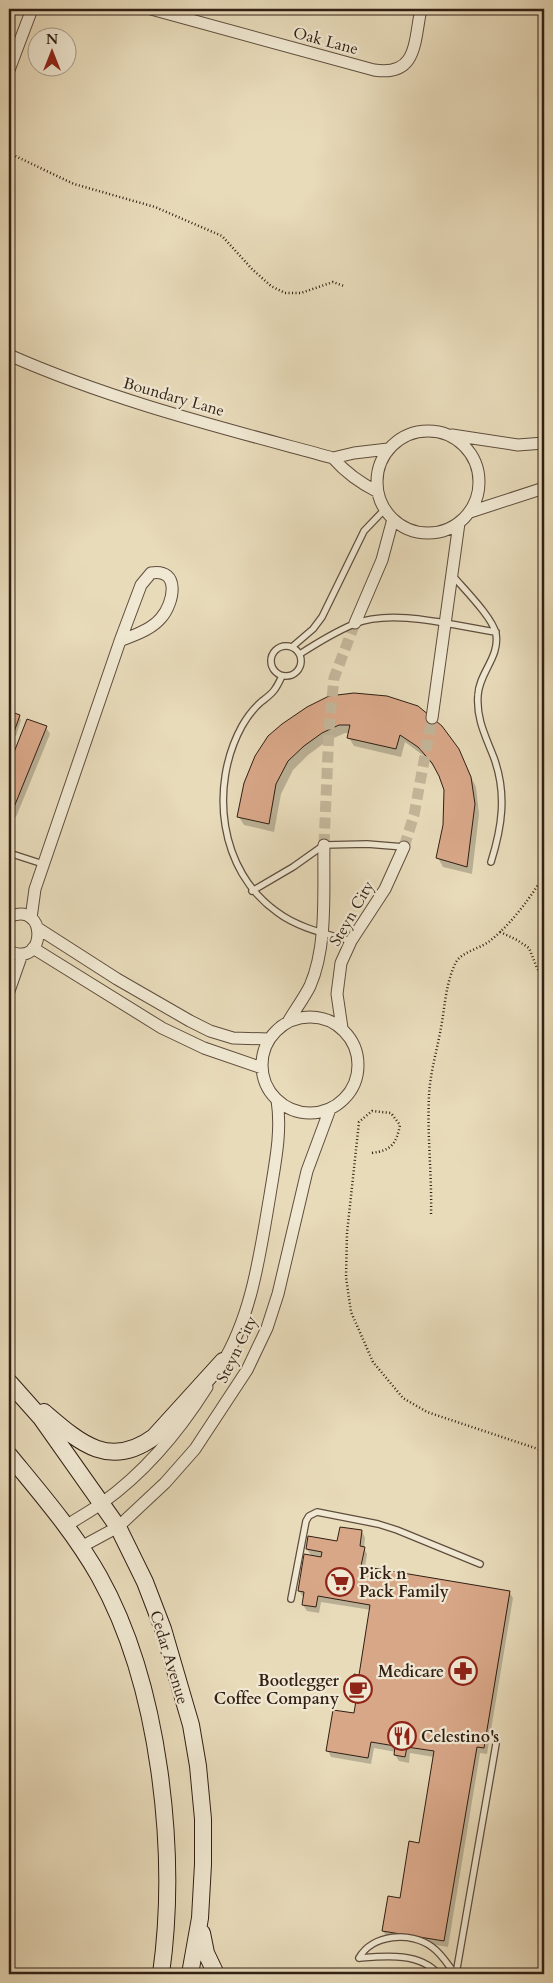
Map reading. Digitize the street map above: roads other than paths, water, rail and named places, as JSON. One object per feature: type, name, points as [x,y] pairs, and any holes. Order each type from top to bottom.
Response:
[{"type":"main road","points":[[9,1382],[76,1439],[99,1450],[118,1453],[143,1446],[154,1438],[223,1361]]},
{"type":"main road","name":"Cedar Avenue","points":[[9,1382],[41,1418],[118,1527],[145,1582],[163,1630],[190,1725],[198,1766],[203,1864],[200,1918],[190,1974]]},
{"type":"main road","points":[[9,1455],[81,1547],[99,1577],[117,1614],[134,1660],[149,1713],[159,1773],[166,1844],[167,1909],[161,1974]]},
{"type":"main road","points":[[200,1918],[206,1953],[216,1974]]},
{"type":"street","points":[[9,70],[32,9]]},
{"type":"street","name":"Oak Lane","points":[[151,9],[355,65],[388,72],[398,70],[410,58],[421,9]]},
{"type":"street","name":"Boundary Lane","points":[[9,356],[59,377],[138,404],[332,458],[388,449]]},
{"type":"street","points":[[445,434],[459,441],[470,452],[477,467],[480,482],[477,498],[470,512],[458,523],[443,531],[425,533],[408,529],[393,519],[385,509],[378,492],[378,469],[388,449],[400,439],[414,432],[430,431],[518,445],[544,443]]},
{"type":"street","name":"Boundary Lane","points":[[332,458],[359,483],[378,492]]},
{"type":"street","points":[[470,512],[544,488]]},
{"type":"street","points":[[355,623],[382,560],[393,519]]},
{"type":"street","points":[[432,718],[458,523]]},
{"type":"street","points":[[120,641],[150,628],[161,618],[172,594],[173,587],[168,576],[158,572],[151,573],[141,586],[120,641],[43,864],[35,889],[31,918],[39,929],[92,964],[190,1021],[210,1031],[233,1038],[269,1039]]},
{"type":"street","name":"Steyn City","points":[[288,1022],[309,986],[317,965],[321,933],[324,845]]},
{"type":"street","name":"Steyn City","points":[[342,1028],[337,994],[341,963],[352,941],[385,889],[404,847]]},
{"type":"street","points":[[14,916],[35,889]]},
{"type":"street","points":[[14,916],[31,918]]},
{"type":"street","points":[[9,951],[22,954],[33,948],[37,943],[39,929]]},
{"type":"street","points":[[33,948],[162,1028],[204,1048],[262,1068]]},
{"type":"street","points":[[9,991],[22,954]]},
{"type":"street","points":[[305,1017],[322,1018],[332,1022],[342,1028],[352,1041],[358,1056],[358,1072],[354,1087],[344,1100],[330,1109],[317,1113],[302,1113],[289,1108],[277,1100],[269,1091],[264,1080],[262,1068],[263,1053],[269,1039],[277,1029],[288,1022],[305,1017]]},
{"type":"street","name":"Steyn City","points":[[66,1526],[102,1503],[125,1485],[170,1439],[193,1409],[223,1361],[239,1328],[252,1286],[264,1231],[280,1126],[277,1100]]},
{"type":"street","name":"Steyn City","points":[[81,1547],[118,1527],[165,1483],[195,1449],[247,1370],[267,1328],[278,1294],[307,1171],[330,1109]]},
{"type":"lane","points":[[292,647],[300,654],[301,664],[296,673],[282,676],[272,666],[272,657],[277,649],[292,647],[313,629],[322,617],[364,532],[385,509]]},
{"type":"lane","points":[[452,576],[485,614],[496,632],[495,652],[479,684],[478,701],[480,724],[494,758],[502,794],[503,810],[500,835],[491,862]]},
{"type":"lane","points":[[300,654],[355,623],[384,618],[409,618],[496,632]]},
{"type":"lane","points":[[282,676],[275,689],[252,710],[242,726],[231,755],[225,780],[223,804],[225,830],[232,852],[252,891],[276,912],[321,933],[352,941]]},
{"type":"lane","points":[[252,891],[293,867],[324,845],[368,844],[404,847]]},
{"type":"lane","points":[[9,853],[43,864]]},
{"type":"lane","points":[[291,1599],[306,1521],[309,1516],[317,1512],[378,1524],[397,1530],[480,1564]]},
{"type":"lane","points":[[455,1974],[496,1744]]},
{"type":"lane","points":[[438,1974],[429,1965],[411,1959],[390,1957],[359,1958],[364,1950],[375,1942],[391,1937],[404,1938],[423,1942],[431,1946],[439,1953],[455,1974]]},
{"type":"tunnel","points":[[324,845],[329,729],[334,678],[355,623]]},
{"type":"tunnel","points":[[404,847],[414,815],[432,718]]},
{"type":"place","name":"Pick n Pack Family","points":[[340,1582]]},
{"type":"place","name":"Medicare","points":[[463,1671]]},
{"type":"place","name":"Bootlegger Coffee Company","points":[[358,1689]]},
{"type":"place","name":"Celestino's","points":[[402,1736]]}]
